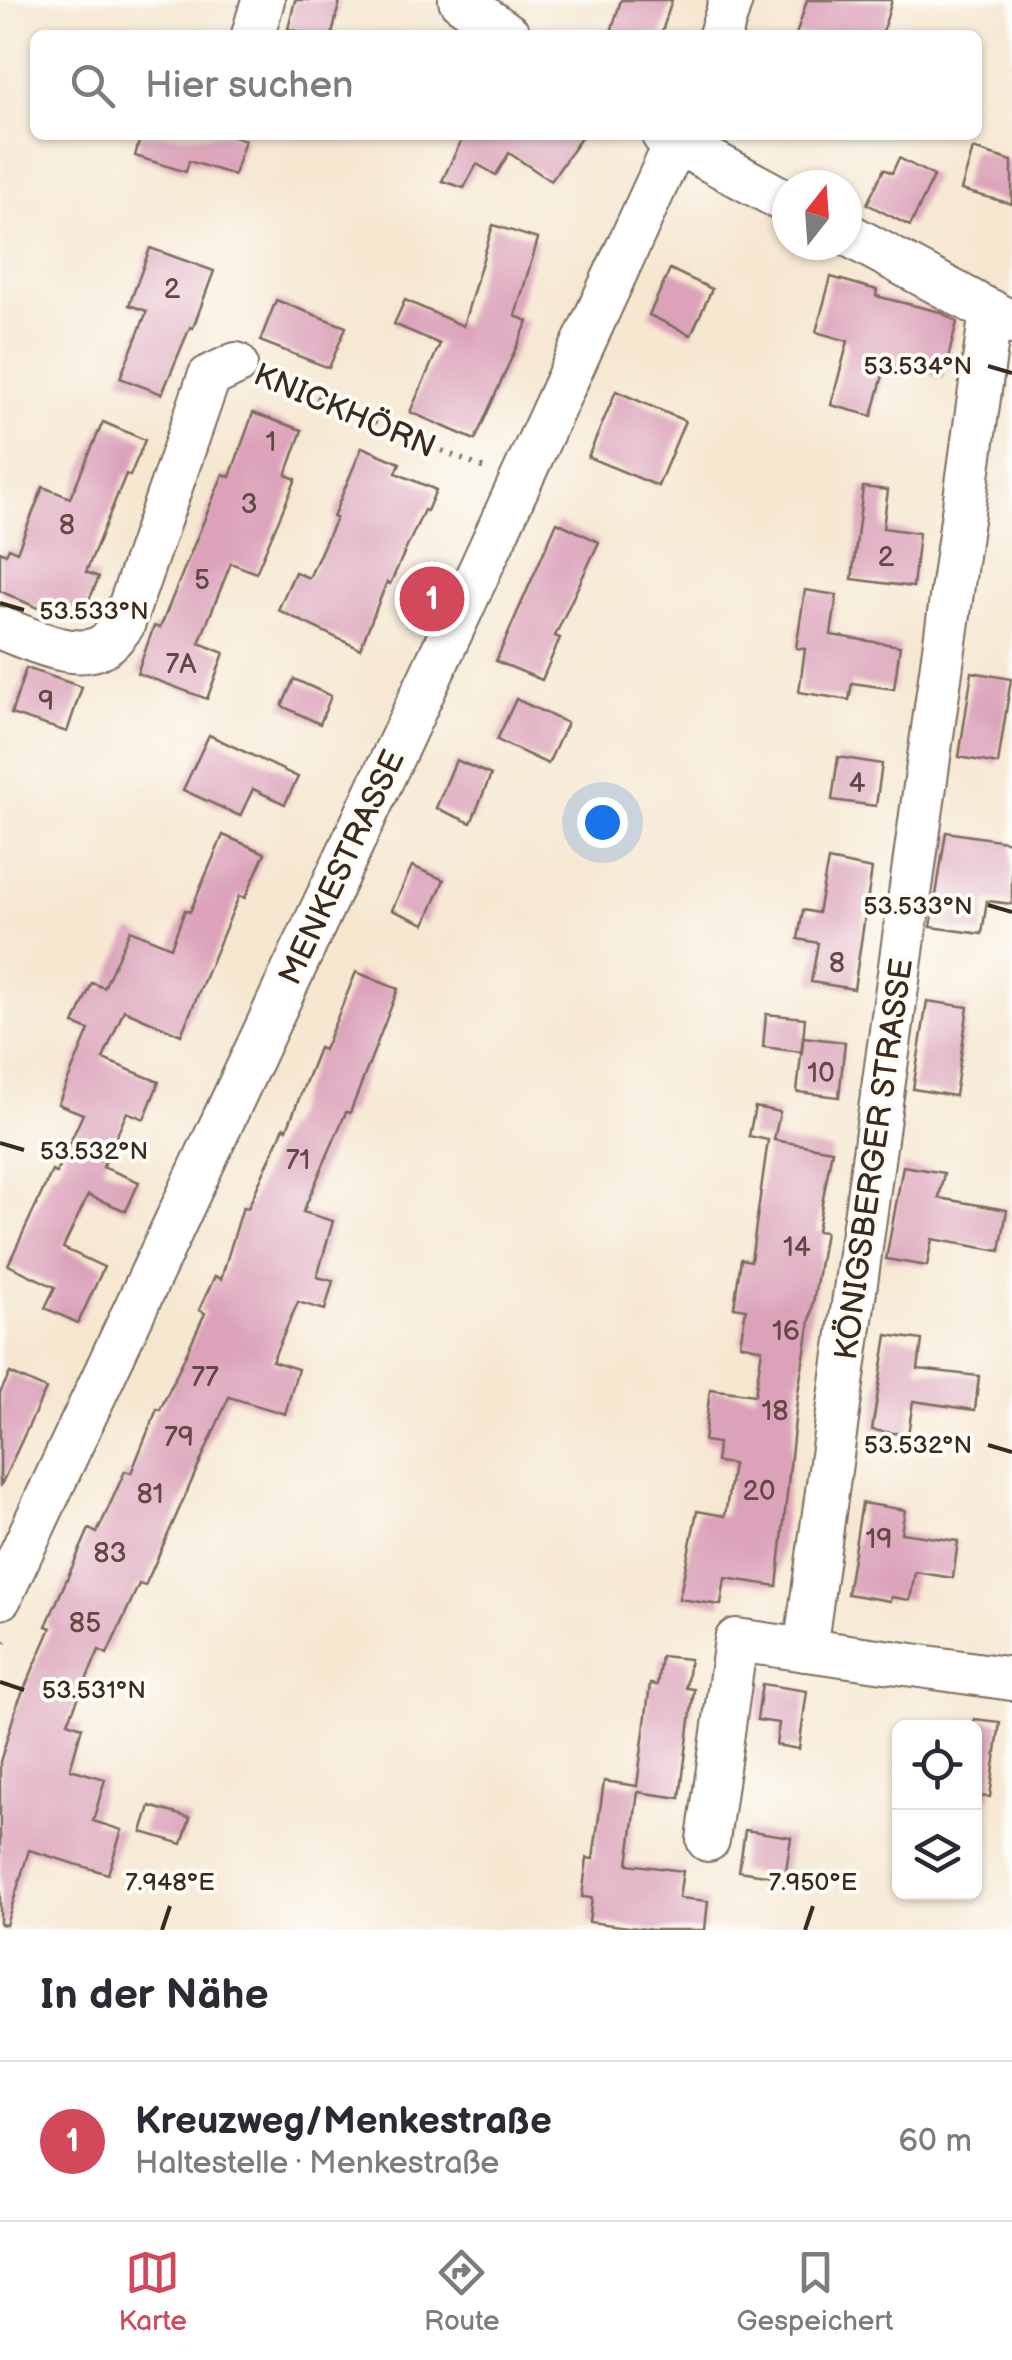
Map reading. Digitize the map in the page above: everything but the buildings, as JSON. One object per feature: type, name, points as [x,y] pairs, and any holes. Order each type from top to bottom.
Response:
[{"type":"street","points":[[254,30],[263,0]]},
{"type":"street","points":[[460,0],[503,30]]},
{"type":"street","points":[[722,30],[731,0]]},
{"type":"street","name":"MENKESTRASSE","points":[[0,1598],[518,483],[672,140]]},
{"type":"street","points":[[677,140],[772,194]]},
{"type":"street","points":[[862,242],[1001,317]]},
{"type":"street","name":"KÖNIGSBERGER STRASSE","points":[[804,1650],[1001,317]]},
{"type":"street","name":"KNICKHÖRN","points":[[0,628],[85,652],[106,645],[123,626],[209,377],[236,364]]},
{"type":"street","points":[[708,1840],[736,1640],[1012,1679]]},
{"type":"path","name":"KNICKHÖRN","points":[[236,364],[518,483]]},
{"type":"place","name":"Kreuzweg/Menkestraße","points":[[432,599]]}]
